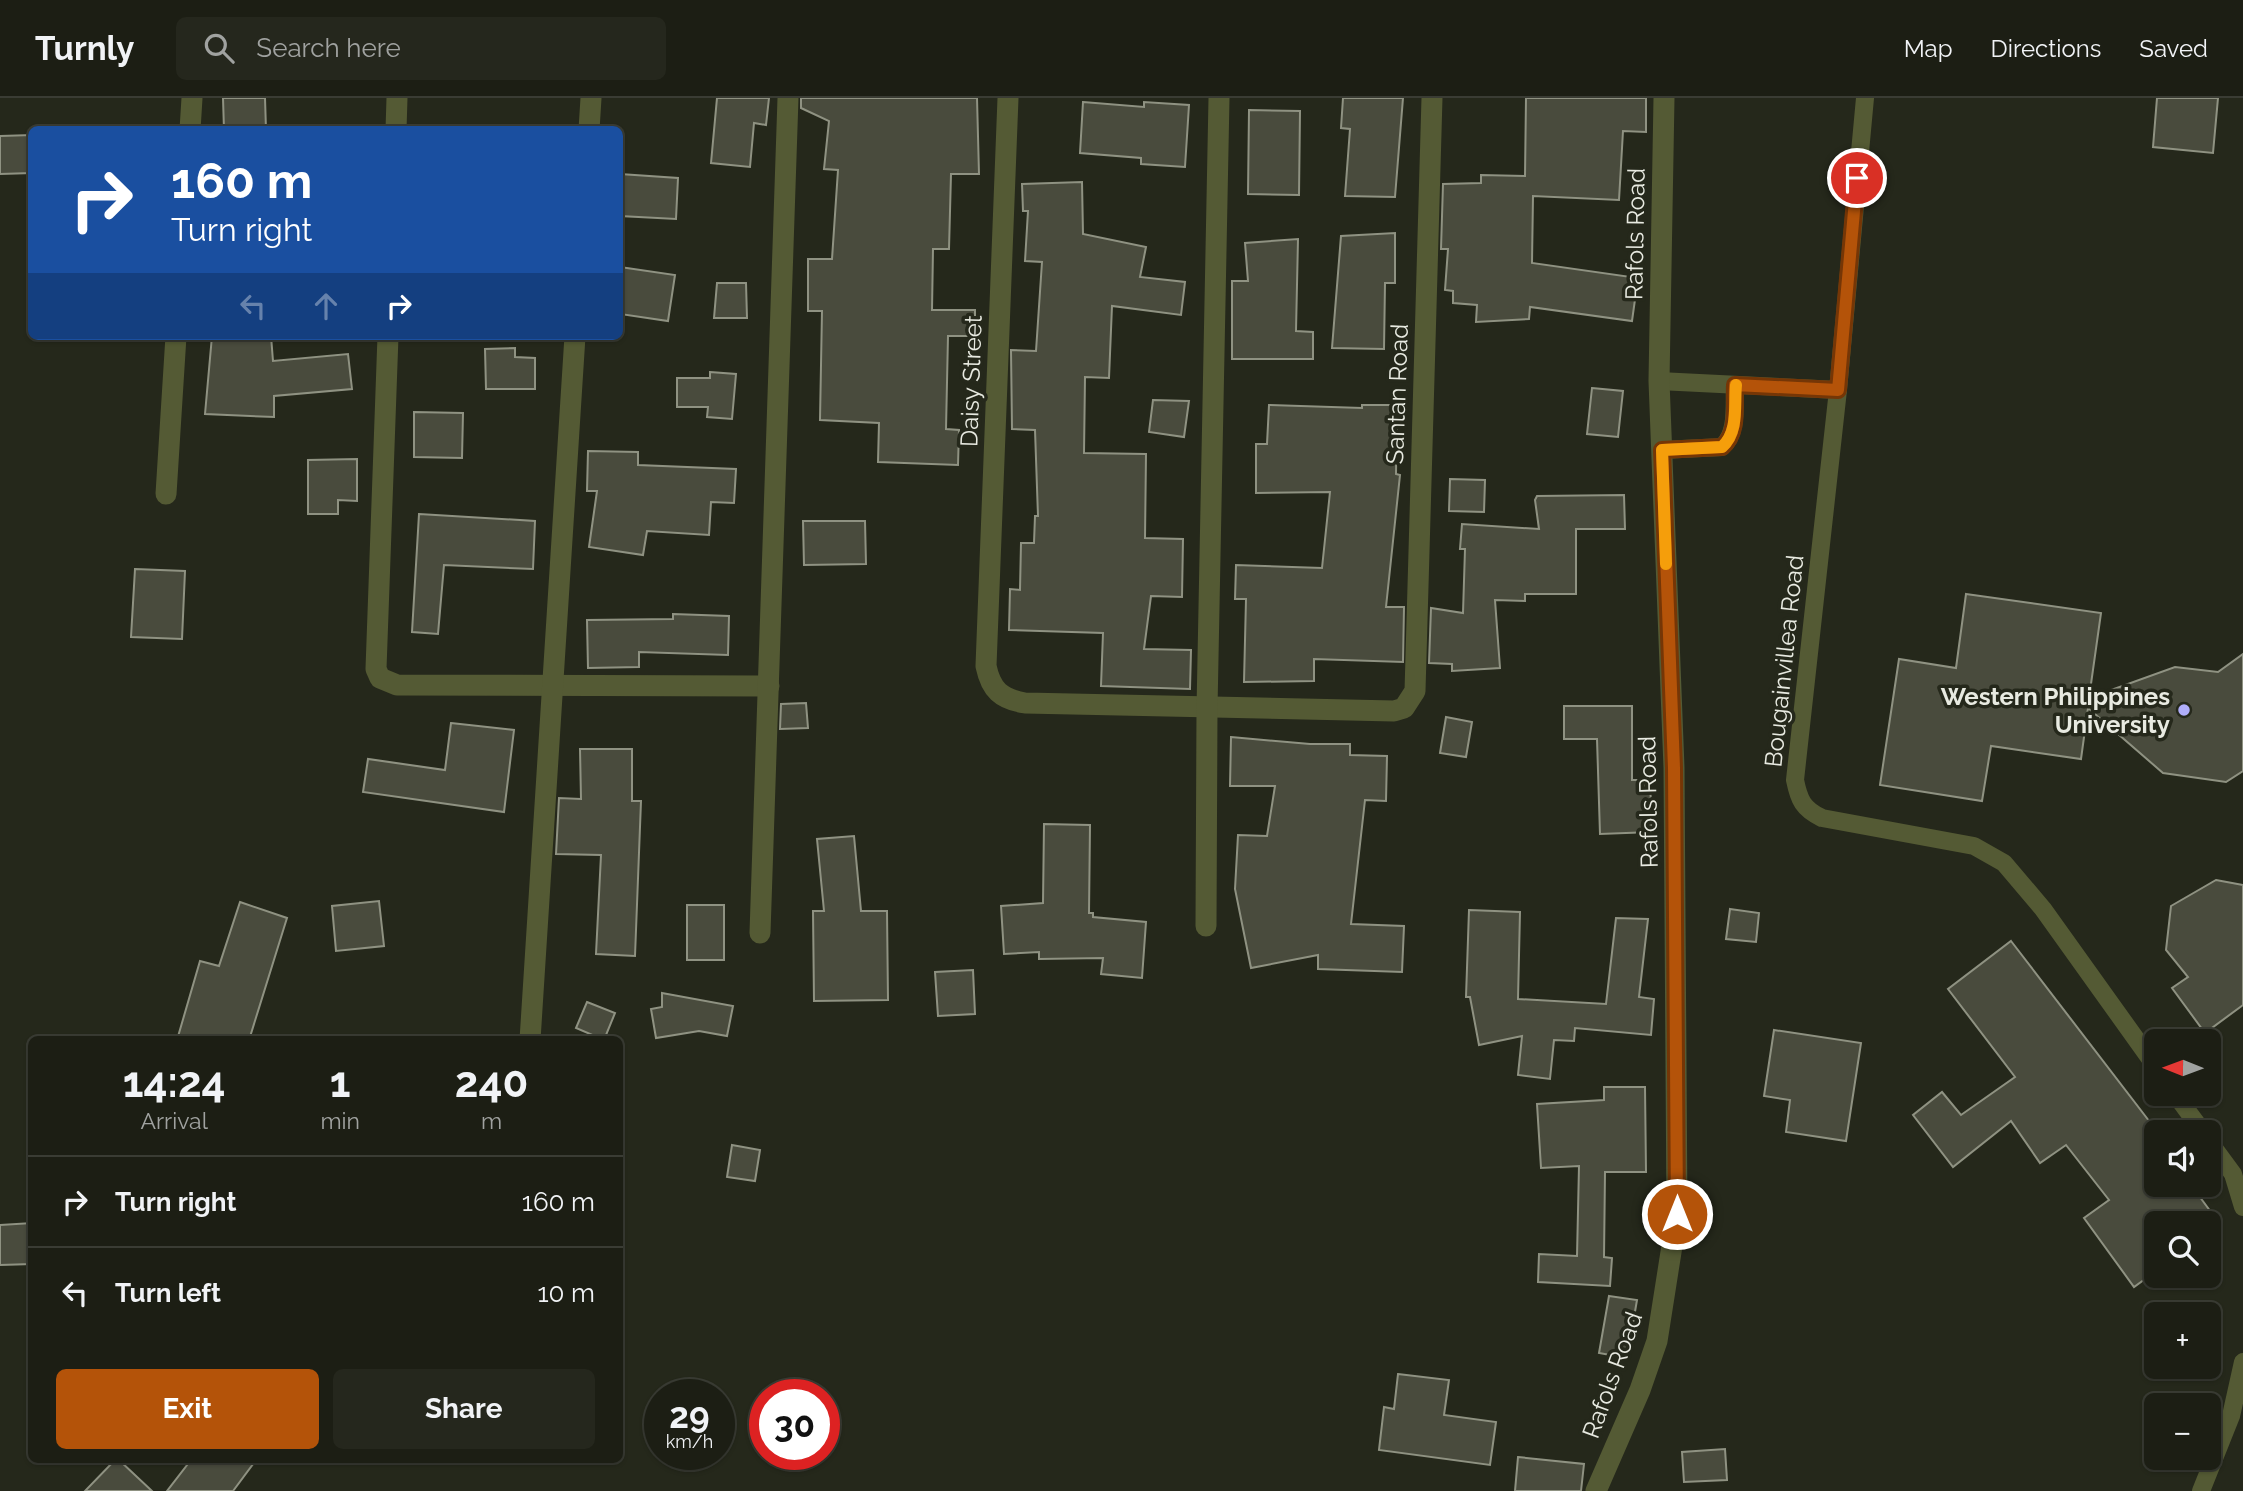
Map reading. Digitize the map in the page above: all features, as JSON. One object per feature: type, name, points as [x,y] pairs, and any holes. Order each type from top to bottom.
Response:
[{"type":"street","points":[[190,126],[192,98]]},
{"type":"street","points":[[396,126],[397,98]]},
{"type":"street","points":[[589,126],[591,98]]},
{"type":"street","points":[[760,933],[788,98]]},
{"type":"street","name":"Daisy Street","points":[[1008,98],[986,666],[989,682],[1009,700],[1207,709]]},
{"type":"street","points":[[1206,926],[1207,709],[1219,98]]},
{"type":"street","name":"Santan Road","points":[[1207,709],[1394,711],[1404,708],[1415,691],[1432,98]]},
{"type":"street","name":"Rafols Road","points":[[1596,1491],[1640,1390],[1657,1341],[1677,1214],[1674,768],[1660,381],[1664,98]]},
{"type":"street","points":[[166,494],[176,340]]},
{"type":"street","points":[[388,340],[376,669],[380,678],[397,685],[551,688],[769,686]]},
{"type":"street","points":[[530,1036],[575,340]]},
{"type":"lane","name":"Bougainvillea Road","points":[[1865,98],[1838,390],[1795,780],[1799,800],[1809,812],[1822,818],[1974,846],[2004,863],[2043,909],[2144,1050]]},
{"type":"lane","points":[[1660,381],[1838,390]]},
{"type":"lane","points":[[1662,450],[1722,447],[1730,440],[1735,385]]},
{"type":"lane","points":[[2221,1158],[2233,1174],[2243,1207]]},
{"type":"lane","points":[[2201,1491],[2231,1416],[2243,1362]]},
{"type":"building","points":[[223,98],[265,98],[266,126],[224,126]]},
{"type":"building","points":[[717,98],[769,98],[766,125],[754,123],[750,167],[711,163]]},
{"type":"building","points":[[801,98],[977,98],[979,174],[951,174],[949,249],[933,249],[932,310],[975,310],[975,336],[948,336],[946,429],[959,430],[958,465],[878,462],[879,423],[820,420],[822,311],[808,311],[808,259],[832,259],[838,170],[824,169],[829,121],[801,108]]},
{"type":"building","points":[[1343,98],[1403,98],[1395,197],[1345,196],[1350,129],[1341,128]]},
{"type":"building","points":[[1526,98],[1646,98],[1646,132],[1623,131],[1619,200],[1533,196],[1532,263],[1638,278],[1632,321],[1530,307],[1529,319],[1476,322],[1477,305],[1453,303],[1453,291],[1445,290],[1448,249],[1441,249],[1443,184],[1481,183],[1481,175],[1525,176]]},
{"type":"building","points":[[2157,98],[2218,98],[2213,153],[2153,147]]},
{"type":"building","points":[[1083,102],[1144,107],[1144,102],[1189,105],[1185,167],[1141,164],[1141,158],[1080,153]]},
{"type":"building","points":[[1249,110],[1300,111],[1299,195],[1248,194]]},
{"type":"building","points":[[28,135],[28,173],[0,174],[0,136]]},
{"type":"building","points":[[623,174],[678,178],[676,219],[623,216]]},
{"type":"building","points":[[1082,182],[1083,234],[1146,247],[1140,277],[1185,282],[1181,315],[1112,306],[1109,378],[1085,377],[1084,453],[1146,454],[1145,538],[1183,539],[1182,597],[1151,596],[1144,649],[1191,650],[1190,689],[1101,686],[1103,633],[1009,630],[1010,589],[1020,590],[1021,543],[1034,543],[1035,516],[1038,516],[1035,430],[1012,429],[1011,350],[1036,351],[1042,262],[1025,261],[1028,211],[1023,211],[1022,184]]},
{"type":"building","points":[[1395,233],[1395,283],[1385,283],[1384,349],[1332,348],[1341,236]]},
{"type":"building","points":[[1298,239],[1296,331],[1313,332],[1313,359],[1232,359],[1232,281],[1248,281],[1245,243]]},
{"type":"building","points":[[623,267],[675,275],[668,321],[623,314]]},
{"type":"building","points":[[717,283],[746,283],[747,318],[714,318]]},
{"type":"building","points":[[212,340],[271,340],[273,361],[348,354],[352,389],[274,396],[274,417],[205,414]]},
{"type":"building","points":[[515,348],[515,357],[535,358],[535,389],[486,389],[485,349]]},
{"type":"building","points":[[710,372],[736,374],[732,419],[707,417],[708,407],[677,407],[677,378],[710,378]]},
{"type":"building","points":[[1592,388],[1623,391],[1618,437],[1587,434]]},
{"type":"building","points":[[1153,400],[1189,401],[1184,437],[1149,432]]},
{"type":"building","points":[[1269,405],[1362,408],[1362,405],[1397,405],[1396,474],[1400,475],[1386,607],[1404,607],[1403,662],[1314,659],[1314,681],[1244,682],[1246,599],[1235,599],[1236,565],[1322,568],[1330,492],[1256,493],[1256,444],[1267,444]]},
{"type":"building","points":[[414,412],[463,413],[462,458],[414,457]]},
{"type":"building","points":[[588,451],[638,452],[638,465],[736,469],[734,503],[711,502],[709,535],[647,531],[643,555],[589,547],[597,491],[587,491]]},
{"type":"building","points":[[357,459],[357,501],[338,500],[338,514],[308,514],[308,460]]},
{"type":"building","points":[[1450,479],[1485,480],[1484,512],[1449,511]]},
{"type":"building","points":[[1624,495],[1625,529],[1576,529],[1576,594],[1525,594],[1525,601],[1495,600],[1500,668],[1452,671],[1452,664],[1429,663],[1431,608],[1463,613],[1465,549],[1460,549],[1462,524],[1539,529],[1535,500],[1537,496]]},
{"type":"building","points":[[419,514],[535,521],[533,569],[444,565],[438,634],[412,632]]},
{"type":"building","points":[[803,521],[865,521],[866,564],[804,565]]},
{"type":"building","points":[[135,569],[185,571],[182,639],[131,637]]},
{"type":"building","points":[[1966,594],[2101,613],[2089,698],[2175,667],[2218,672],[2243,654],[2243,771],[2226,782],[2163,773],[2088,708],[2081,759],[1991,746],[1982,801],[1880,785],[1899,659],[1956,668]]},
{"type":"building","points":[[673,614],[729,616],[728,655],[639,652],[639,667],[588,668],[587,620],[673,619]]},
{"type":"building","points":[[806,703],[808,728],[780,729],[781,704]]},
{"type":"building","points":[[1564,706],[1632,706],[1632,780],[1650,780],[1652,832],[1600,834],[1597,739],[1564,739]]},
{"type":"building","points":[[1446,717],[1472,722],[1466,757],[1440,753]]},
{"type":"building","points":[[451,723],[514,730],[504,812],[363,792],[368,759],[445,770]]},
{"type":"building","points":[[1231,737],[1310,744],[1350,744],[1350,755],[1387,756],[1386,801],[1365,800],[1351,924],[1404,926],[1402,972],[1318,969],[1318,955],[1251,968],[1235,889],[1238,835],[1267,836],[1275,786],[1230,786]]},
{"type":"building","points":[[580,749],[632,749],[632,801],[641,801],[635,956],[596,954],[601,855],[556,854],[559,798],[581,799]]},
{"type":"building","points":[[1044,824],[1090,825],[1089,913],[1093,913],[1093,917],[1146,922],[1142,978],[1101,974],[1103,958],[1039,959],[1039,952],[1004,954],[1001,906],[1043,903]]},
{"type":"building","points":[[854,836],[861,911],[887,911],[888,1000],[814,1001],[813,911],[824,911],[817,839]]},
{"type":"building","points":[[2216,880],[2243,885],[2243,1005],[2210,1029],[2202,1029],[2172,988],[2188,977],[2166,950],[2171,906]]},
{"type":"building","points":[[379,901],[384,946],[336,951],[332,906]]},
{"type":"building","points":[[240,902],[287,918],[250,1036],[178,1036],[200,961],[219,966]]},
{"type":"building","points":[[687,905],[724,905],[724,960],[687,960]]},
{"type":"building","points":[[1730,909],[1759,913],[1756,942],[1726,939]]},
{"type":"building","points":[[1469,910],[1520,912],[1518,999],[1606,1004],[1616,918],[1648,919],[1639,997],[1654,999],[1651,1035],[1575,1028],[1574,1041],[1554,1040],[1550,1079],[1518,1075],[1522,1036],[1479,1045],[1470,997],[1466,997]]},
{"type":"building","points":[[2011,941],[2148,1120],[2144,1120],[2144,1197],[2200,1197],[2210,1211],[2144,1211],[2144,1280],[2134,1287],[2084,1218],[2109,1200],[2066,1145],[2040,1163],[2011,1121],[1953,1167],[1913,1115],[1942,1092],[1961,1115],[2015,1077],[1948,989]]},
{"type":"building","points":[[973,970],[975,1014],[938,1016],[935,972]]},
{"type":"building","points":[[662,993],[733,1006],[727,1036],[699,1031],[656,1038],[651,1009],[662,1007]]},
{"type":"building","points":[[587,1002],[615,1013],[606,1036],[595,1036],[576,1028]]},
{"type":"building","points":[[1774,1030],[1861,1043],[1846,1141],[1786,1132],[1790,1100],[1764,1096]]},
{"type":"building","points":[[1604,1087],[1645,1087],[1646,1172],[1605,1172],[1604,1257],[1612,1258],[1610,1286],[1538,1282],[1539,1254],[1577,1256],[1579,1166],[1541,1168],[1537,1104],[1604,1100]]},
{"type":"building","points":[[732,1145],[760,1150],[755,1181],[727,1177]]},
{"type":"building","points":[[28,1223],[28,1264],[0,1265],[0,1225]]},
{"type":"building","points":[[1609,1296],[1637,1300],[1627,1358],[1599,1353]]},
{"type":"building","points":[[1398,1374],[1449,1380],[1444,1415],[1496,1422],[1490,1465],[1379,1450],[1384,1407],[1394,1409]]},
{"type":"building","points":[[1725,1449],[1727,1480],[1684,1482],[1682,1452]]},
{"type":"building","points":[[1518,1457],[1584,1464],[1581,1491],[1515,1491]]},
{"type":"building","points":[[112,1463],[122,1463],[152,1491],[85,1491]]},
{"type":"building","points":[[189,1463],[254,1463],[233,1491],[167,1491]]},
{"type":"slow traffic","points":[[1666,564],[1662,450],[1713,449],[1722,447],[1730,440],[1736,385]]},
{"type":"place","name":"Western Philippines University","points":[[2184,710]]},
{"type":"route","points":[[1677,1214],[1674,768],[1662,450],[1713,449],[1722,447],[1730,440],[1735,385],[1838,390],[1857,178]]}]
